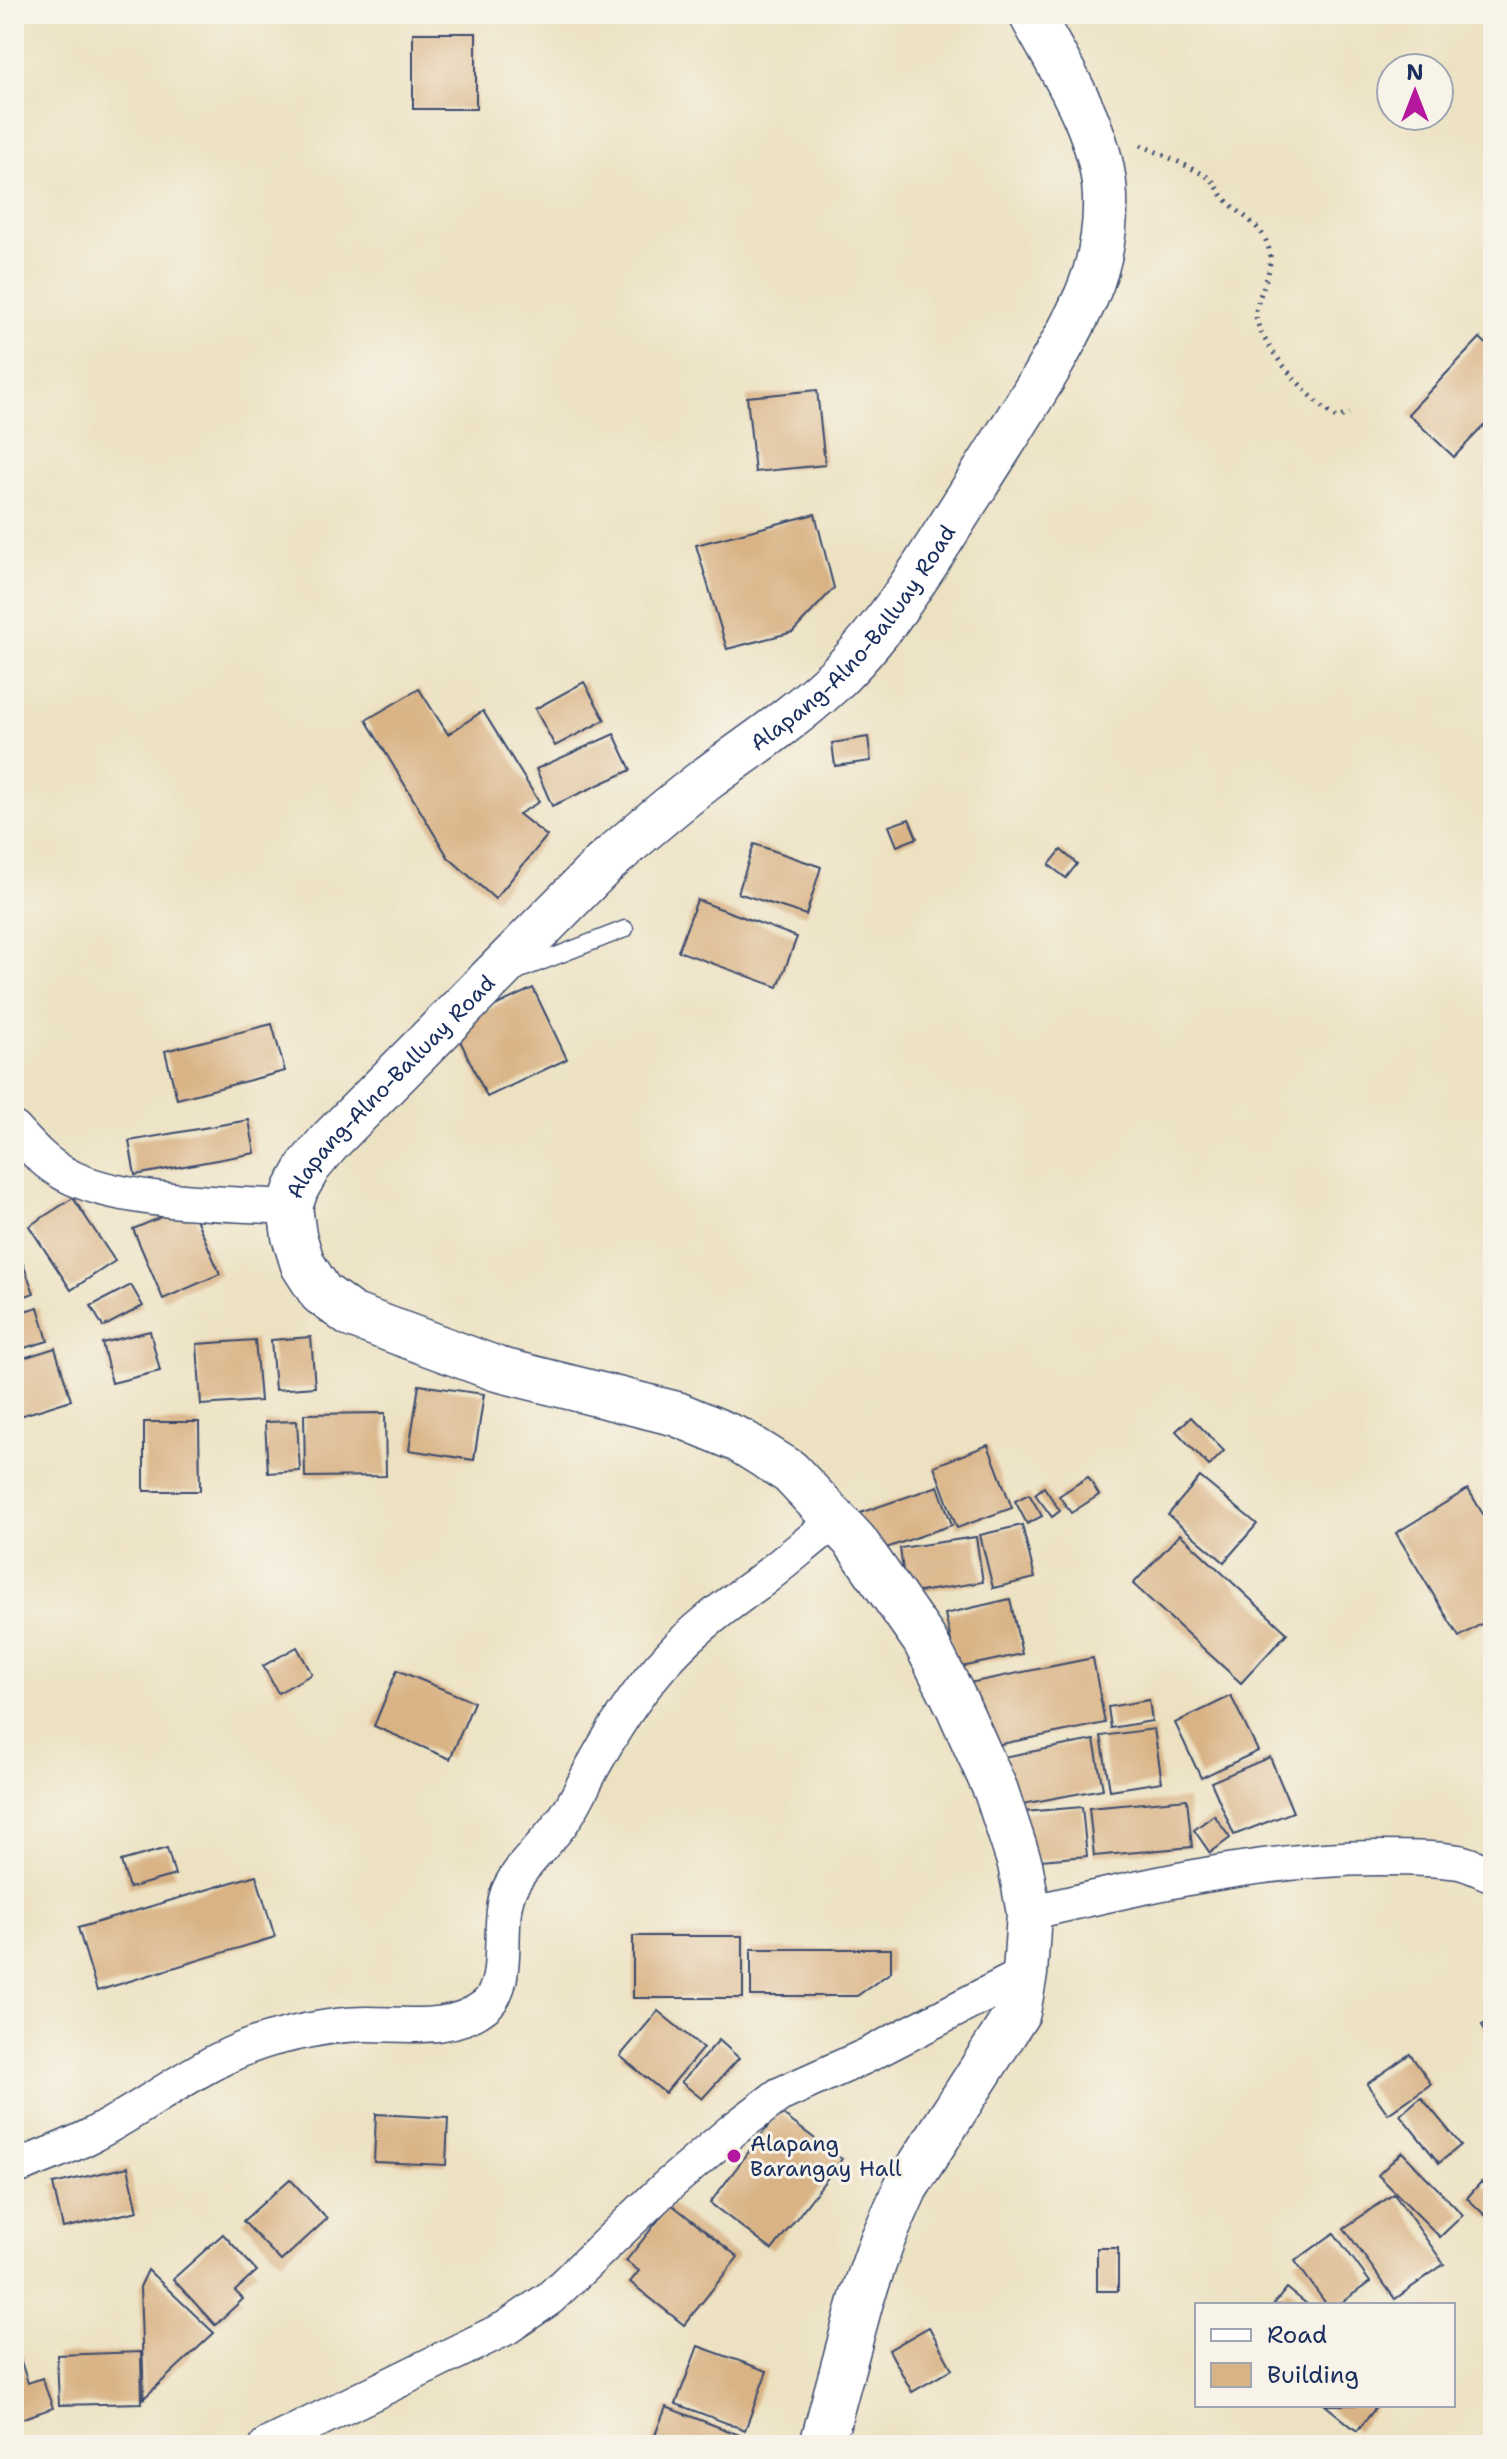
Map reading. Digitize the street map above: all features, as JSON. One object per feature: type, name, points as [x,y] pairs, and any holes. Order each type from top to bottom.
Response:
[{"type":"main road","name":"Alapang-Alno-Balluay Road","points":[[822,2445],[861,2301],[882,2241],[906,2187],[1018,2012],[1025,1974],[1029,1913],[1020,1864],[996,1791],[925,1641],[855,1541],[790,1472],[739,1440],[677,1414],[497,1369],[351,1315],[321,1293],[303,1265],[294,1236],[290,1207],[309,1166],[330,1141],[603,865],[647,826],[780,726],[831,683],[879,629],[925,565],[1040,383],[1086,296],[1100,257],[1105,228],[1105,194],[1100,159],[1086,119],[1031,14]]},
{"type":"street","points":[[14,1129],[41,1158],[66,1175],[99,1187],[181,1200],[290,1207]]},
{"type":"street","points":[[14,2168],[93,2135],[205,2066],[240,2050],[281,2036],[328,2027],[442,2023],[468,2015],[487,2004],[496,1990],[501,1970],[503,1911],[508,1891],[566,1816],[597,1758],[633,1703],[668,1657],[711,1617],[837,1519]]},
{"type":"street","points":[[1029,1913],[1184,1880],[1337,1858],[1420,1858],[1462,1863],[1493,1875]]},
{"type":"street","points":[[267,2445],[506,2328],[550,2298],[666,2187],[779,2095],[866,2056],[1025,1974]]},
{"type":"lane","points":[[475,992],[625,929]]},
{"type":"path","points":[[1086,119],[1211,179],[1224,199],[1260,231],[1269,247],[1270,273],[1256,314],[1259,328],[1289,373],[1319,405],[1336,418],[1349,414]]},
{"type":"building","points":[[512,14],[512,22],[459,16]]},
{"type":"building","points":[[413,33],[476,33],[476,109],[413,109]]},
{"type":"building","points":[[1480,338],[1493,350],[1493,416],[1454,457],[1408,414]]},
{"type":"building","points":[[817,390],[825,465],[755,472],[747,397]]},
{"type":"building","points":[[815,514],[834,588],[793,632],[727,649],[696,545]]},
{"type":"building","points":[[584,682],[605,720],[555,746],[535,709]]},
{"type":"building","points":[[419,689],[448,734],[483,711],[539,802],[519,814],[547,836],[495,899],[448,857],[366,720]]},
{"type":"building","points":[[614,734],[631,770],[552,806],[536,769]]},
{"type":"building","points":[[868,737],[871,761],[835,766],[832,743]]},
{"type":"building","points":[[909,819],[917,838],[897,846],[889,826]]},
{"type":"building","points":[[754,844],[821,867],[806,915],[738,893]]},
{"type":"building","points":[[1061,850],[1077,864],[1066,878],[1049,865]]},
{"type":"building","points":[[697,900],[797,937],[778,987],[678,951]]},
{"type":"building","points":[[533,988],[567,1059],[487,1097],[453,1026]]},
{"type":"building","points":[[272,1024],[285,1071],[177,1099],[165,1051]]},
{"type":"building","points":[[249,1120],[255,1153],[135,1175],[129,1141]]},
{"type":"building","points":[[73,1198],[115,1261],[71,1290],[29,1226]]},
{"type":"building","points":[[190,1205],[220,1274],[163,1299],[133,1229]]},
{"type":"building","points":[[21,1259],[34,1293],[14,1300],[14,1261]]},
{"type":"building","points":[[131,1285],[143,1306],[103,1327],[91,1306]]},
{"type":"building","points":[[38,1307],[48,1341],[14,1351],[14,1314]]},
{"type":"building","points":[[150,1331],[160,1371],[112,1383],[102,1343]]},
{"type":"building","points":[[311,1337],[315,1387],[275,1390],[271,1340]]},
{"type":"building","points":[[255,1340],[260,1401],[201,1405],[197,1344]]},
{"type":"building","points":[[55,1348],[71,1400],[14,1418],[14,1361]]},
{"type":"building","points":[[419,1385],[484,1394],[474,1460],[409,1450]]},
{"type":"building","points":[[385,1413],[386,1476],[305,1477],[304,1414]]},
{"type":"building","points":[[1191,1417],[1224,1451],[1209,1466],[1176,1431]]},
{"type":"building","points":[[297,1421],[300,1471],[268,1473],[265,1422]]},
{"type":"building","points":[[144,1422],[199,1422],[200,1491],[144,1491]]},
{"type":"building","points":[[988,1445],[1012,1508],[957,1528],[934,1466]]},
{"type":"building","points":[[1088,1477],[1099,1495],[1071,1513],[1059,1496]]},
{"type":"building","points":[[1200,1477],[1257,1524],[1224,1562],[1168,1515]]},
{"type":"building","points":[[938,1486],[952,1525],[872,1553],[857,1514]]},
{"type":"building","points":[[1044,1487],[1060,1511],[1052,1517],[1035,1494]]},
{"type":"building","points":[[1468,1489],[1493,1531],[1493,1617],[1459,1637],[1396,1533]]},
{"type":"building","points":[[1029,1494],[1042,1516],[1027,1524],[1015,1501]]},
{"type":"building","points":[[1022,1525],[1035,1578],[993,1588],[980,1535]]},
{"type":"building","points":[[1180,1534],[1287,1633],[1241,1683],[1133,1584]]},
{"type":"building","points":[[976,1537],[983,1582],[906,1594],[900,1548]]},
{"type":"building","points":[[1010,1599],[1022,1654],[957,1668],[945,1614]]},
{"type":"building","points":[[297,1647],[312,1674],[278,1693],[263,1666]]},
{"type":"building","points":[[1093,1658],[1105,1723],[982,1748],[969,1683]]},
{"type":"building","points":[[397,1670],[474,1702],[450,1759],[374,1726]]},
{"type":"building","points":[[1231,1696],[1258,1751],[1201,1778],[1175,1723]]},
{"type":"building","points":[[1149,1700],[1152,1721],[1111,1728],[1108,1707]]},
{"type":"building","points":[[1154,1729],[1162,1782],[1110,1790],[1101,1736]]},
{"type":"building","points":[[1094,1740],[1103,1789],[1007,1807],[998,1758]]},
{"type":"building","points":[[1270,1757],[1293,1812],[1234,1835],[1211,1782]]},
{"type":"building","points":[[1187,1799],[1192,1847],[1094,1856],[1089,1808]]},
{"type":"building","points":[[1082,1807],[1087,1856],[1029,1861],[1024,1812]]},
{"type":"building","points":[[1214,1815],[1230,1838],[1210,1853],[1194,1830]]},
{"type":"building","points":[[167,1848],[175,1875],[129,1888],[121,1861]]},
{"type":"building","points":[[256,1875],[275,1937],[97,1991],[78,1928]]},
{"type":"building","points":[[633,1936],[743,1936],[743,1998],[633,1998]]},
{"type":"building","points":[[751,1949],[891,1949],[891,1972],[857,1996],[751,1996]]},
{"type":"building","points":[[658,2011],[703,2048],[665,2093],[620,2056]]},
{"type":"building","points":[[1493,2019],[1493,2043],[1482,2025]]},
{"type":"building","points":[[719,2040],[739,2058],[702,2099],[681,2082]]},
{"type":"building","points":[[1410,2054],[1431,2084],[1388,2114],[1367,2084]]},
{"type":"building","points":[[1421,2097],[1461,2145],[1439,2163],[1400,2115]]},
{"type":"building","points":[[779,2112],[842,2159],[772,2250],[710,2203]]},
{"type":"building","points":[[376,2114],[448,2118],[446,2165],[374,2162]]},
{"type":"building","points":[[1402,2152],[1463,2215],[1440,2237],[1378,2175]]},
{"type":"building","points":[[128,2167],[138,2211],[63,2228],[53,2184]]},
{"type":"building","points":[[290,2179],[327,2219],[281,2261],[243,2221]]},
{"type":"building","points":[[1481,2182],[1493,2193],[1493,2215],[1489,2219],[1467,2198]]},
{"type":"building","points":[[1394,2194],[1444,2264],[1395,2299],[1344,2228]]},
{"type":"building","points":[[671,2204],[738,2257],[684,2325],[630,2282],[639,2271],[626,2261]]},
{"type":"building","points":[[1334,2233],[1370,2282],[1341,2303],[1326,2303],[1295,2261]]},
{"type":"building","points":[[223,2234],[257,2271],[235,2291],[243,2299],[215,2325],[173,2279]]},
{"type":"building","points":[[1097,2248],[1118,2248],[1118,2291],[1097,2291]]},
{"type":"building","points":[[148,2270],[214,2333],[144,2398],[140,2287]]},
{"type":"building","points":[[1287,2288],[1306,2303],[1275,2303]]},
{"type":"building","points":[[929,2327],[952,2369],[912,2392],[889,2350]]},
{"type":"building","points":[[15,2343],[28,2383],[42,2378],[53,2408],[15,2421]]},
{"type":"building","points":[[698,2346],[767,2371],[745,2430],[676,2404]]},
{"type":"building","points":[[141,2352],[142,2403],[59,2405],[57,2355]]},
{"type":"building","points":[[666,2407],[745,2437],[742,2445],[651,2445]]},
{"type":"building","points":[[1327,2407],[1376,2407],[1357,2431]]},
{"type":"place","name":"Alapang Barangay Hall","points":[[734,2156]]}]
